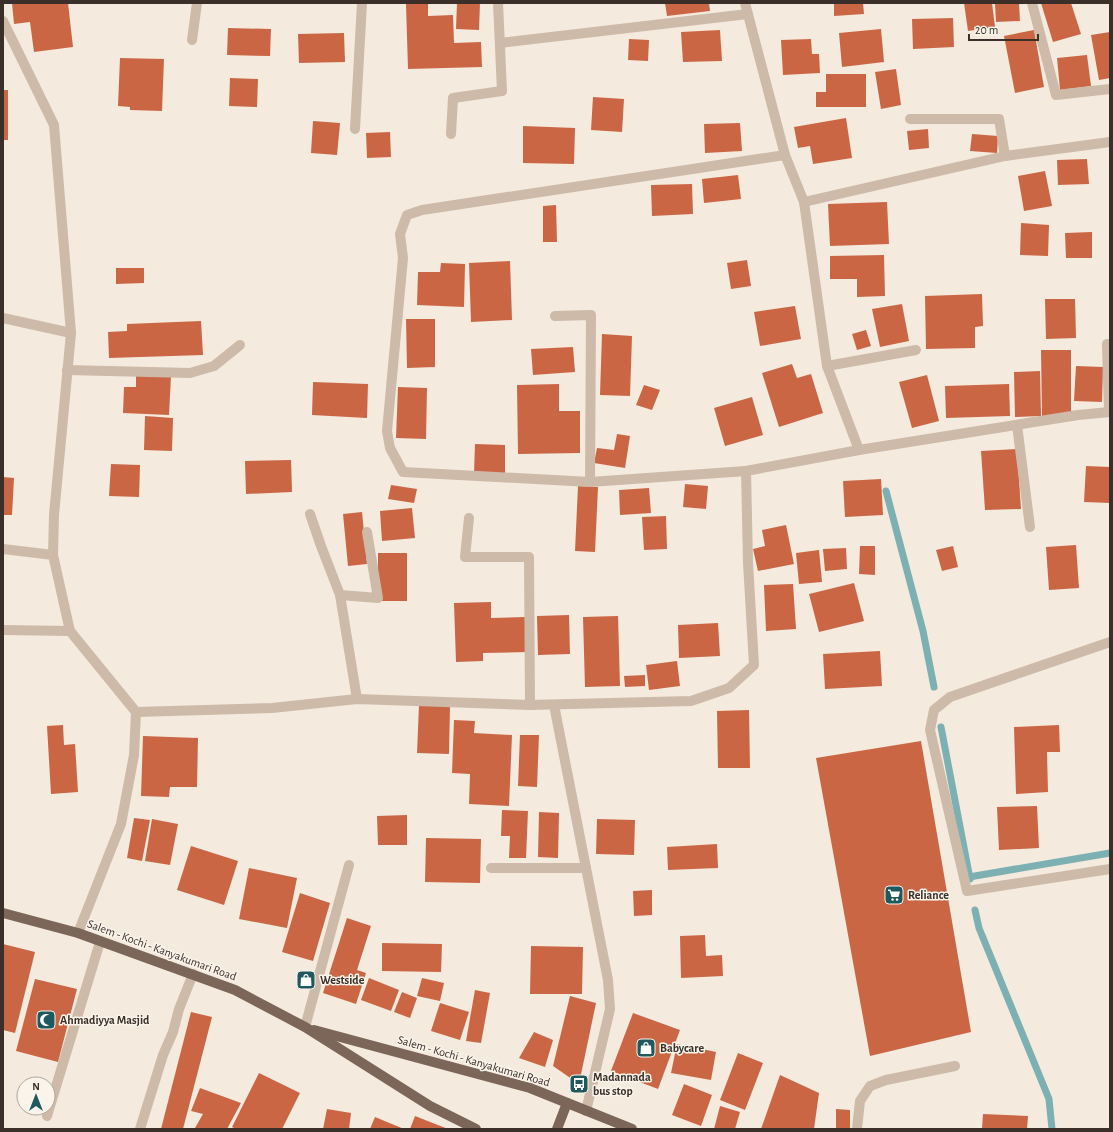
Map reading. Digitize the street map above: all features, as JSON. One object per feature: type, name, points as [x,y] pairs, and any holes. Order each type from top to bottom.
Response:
[{"type":"main road","name":"Salem - Kochi - Kanyakumari Road","points":[[3,913],[78,933],[235,990],[305,1027],[430,1106],[476,1129]]},
{"type":"main road","name":"Salem - Kochi - Kanyakumari Road","points":[[305,1027],[530,1088],[632,1129]]},
{"type":"main road","points":[[557,1129],[567,1102]]},
{"type":"street","points":[[192,40],[197,3]]},
{"type":"street","points":[[355,129],[362,3]]},
{"type":"street","points":[[451,134],[452,98],[502,91],[498,3]]},
{"type":"street","points":[[745,3],[785,155],[804,202],[827,366],[859,450]]},
{"type":"street","points":[[1032,3],[1056,95],[1110,89]]},
{"type":"street","points":[[500,43],[748,14]]},
{"type":"street","points":[[3,21],[54,125],[71,333],[54,515],[53,555],[70,631],[136,712],[134,755],[120,824],[78,933]]},
{"type":"street","points":[[910,119],[999,119],[1005,156]]},
{"type":"street","points":[[804,202],[1005,156],[1110,142]]},
{"type":"street","points":[[785,155],[422,210],[407,215],[400,234],[402,258],[387,431],[390,448],[403,472],[590,482],[746,471],[859,450],[1017,424],[1110,412],[1107,344]]},
{"type":"street","points":[[555,316],[591,315],[590,482]]},
{"type":"street","points":[[3,318],[71,333]]},
{"type":"street","points":[[68,370],[190,373],[214,366],[240,345]]},
{"type":"street","points":[[827,366],[916,350]]},
{"type":"street","points":[[1017,424],[1030,527]]},
{"type":"street","points":[[136,712],[272,708],[357,699],[530,705],[691,701],[729,688],[754,665],[748,563],[746,471]]},
{"type":"street","points":[[310,514],[340,595],[357,699]]},
{"type":"street","points":[[468,518],[465,556],[529,556],[530,705]]},
{"type":"street","points":[[340,595],[378,598],[367,532]]},
{"type":"street","points":[[3,550],[53,555]]},
{"type":"street","points":[[3,630],[70,631]]},
{"type":"street","points":[[1110,642],[950,697],[934,710],[930,730],[967,892],[1110,869]]},
{"type":"street","points":[[554,705],[608,980],[610,1009],[586,1111]]},
{"type":"street","points":[[305,1027],[350,865]]},
{"type":"street","points":[[491,868],[586,868]]},
{"type":"street","points":[[56,1086],[100,942]]},
{"type":"street","points":[[140,1129],[162,1055],[173,1032],[179,1008],[193,974]]},
{"type":"street","points":[[857,1129],[860,1101],[870,1086],[886,1080],[955,1066]]},
{"type":"building","points":[[12,3],[68,3],[73,47],[34,52],[30,22],[14,24]]},
{"type":"building","points":[[428,3],[428,16],[453,15],[454,43],[481,42],[482,67],[408,69],[406,4]]},
{"type":"building","points":[[457,3],[480,3],[479,30],[456,29]]},
{"type":"building","points":[[665,3],[709,3],[710,11],[667,16]]},
{"type":"building","points":[[834,3],[863,3],[864,14],[834,16]]},
{"type":"building","points":[[964,3],[992,3],[995,27],[968,31]]},
{"type":"building","points":[[995,3],[1019,3],[1020,21],[996,22]]},
{"type":"building","points":[[1041,3],[1071,3],[1081,34],[1053,42]]},
{"type":"building","points":[[953,18],[954,47],[913,49],[912,19]]},
{"type":"building","points":[[228,28],[271,29],[270,56],[227,55]]},
{"type":"building","points":[[881,29],[884,62],[842,67],[839,33]]},
{"type":"building","points":[[720,30],[722,61],[683,62],[681,32]]},
{"type":"building","points":[[1034,30],[1044,87],[1015,93],[1004,36]]},
{"type":"building","points":[[1110,32],[1110,78],[1099,80],[1091,35]]},
{"type":"building","points":[[344,33],[345,62],[299,63],[298,34]]},
{"type":"building","points":[[629,39],[649,40],[648,61],[628,60]]},
{"type":"building","points":[[811,39],[812,54],[819,54],[820,73],[783,75],[781,40]]},
{"type":"building","points":[[1087,55],[1091,86],[1060,90],[1057,58]]},
{"type":"building","points":[[120,58],[164,59],[162,111],[130,110],[130,107],[118,106]]},
{"type":"building","points":[[896,69],[901,105],[881,109],[875,72]]},
{"type":"building","points":[[826,74],[866,74],[866,107],[816,107],[816,92],[826,92]]},
{"type":"building","points":[[230,78],[258,79],[257,107],[229,106]]},
{"type":"building","points":[[3,90],[8,90],[8,140],[3,140]]},
{"type":"building","points":[[593,97],[624,99],[622,132],[591,130]]},
{"type":"building","points":[[846,118],[852,158],[813,164],[810,146],[798,148],[794,127]]},
{"type":"building","points":[[313,121],[340,123],[337,155],[311,153]]},
{"type":"building","points":[[740,123],[742,151],[705,153],[704,124]]},
{"type":"building","points":[[523,126],[575,128],[574,164],[523,163]]},
{"type":"building","points":[[928,129],[929,148],[909,150],[907,131]]},
{"type":"building","points":[[390,132],[391,157],[367,158],[366,133]]},
{"type":"building","points":[[972,134],[998,136],[997,153],[970,151]]},
{"type":"building","points":[[1087,159],[1089,184],[1058,185],[1057,160]]},
{"type":"building","points":[[1045,171],[1052,206],[1024,211],[1018,176]]},
{"type":"building","points":[[738,175],[741,199],[704,203],[702,179]]},
{"type":"building","points":[[692,184],[693,214],[652,216],[651,185]]},
{"type":"building","points":[[887,202],[889,244],[830,246],[828,204]]},
{"type":"building","points":[[556,205],[557,242],[543,242],[543,206]]},
{"type":"building","points":[[1021,223],[1049,225],[1048,256],[1020,255]]},
{"type":"building","points":[[1092,232],[1092,258],[1066,258],[1065,233]]},
{"type":"building","points":[[884,255],[885,296],[857,297],[857,279],[830,279],[830,256]]},
{"type":"building","points":[[747,260],[751,286],[731,289],[727,263]]},
{"type":"building","points":[[510,261],[512,320],[471,322],[469,263]]},
{"type":"building","points":[[441,263],[465,264],[464,307],[417,305],[418,272],[440,272]]},
{"type":"building","points":[[116,268],[144,268],[144,283],[116,284]]},
{"type":"building","points":[[982,294],[983,326],[975,327],[975,348],[926,349],[925,296]]},
{"type":"building","points":[[1045,299],[1075,299],[1076,338],[1046,339]]},
{"type":"building","points":[[902,304],[909,341],[880,347],[872,309]]},
{"type":"building","points":[[795,306],[801,339],[760,346],[754,312]]},
{"type":"building","points":[[406,319],[435,319],[435,367],[407,368]]},
{"type":"building","points":[[201,321],[203,355],[109,358],[108,332],[127,331],[127,324]]},
{"type":"building","points":[[866,330],[871,346],[857,350],[852,334]]},
{"type":"building","points":[[602,334],[632,336],[630,396],[600,395]]},
{"type":"building","points":[[573,347],[575,372],[533,375],[531,349]]},
{"type":"building","points":[[1041,350],[1071,350],[1071,415],[1042,416]]},
{"type":"building","points":[[792,364],[797,378],[811,374],[823,413],[779,427],[762,373]]},
{"type":"building","points":[[1076,366],[1103,367],[1102,402],[1074,401]]},
{"type":"building","points":[[1040,371],[1041,416],[1015,417],[1014,372]]},
{"type":"building","points":[[136,375],[171,376],[169,415],[123,413],[124,387],[136,387]]},
{"type":"building","points":[[927,375],[939,421],[912,428],[899,382]]},
{"type":"building","points":[[313,382],[368,384],[367,418],[312,415]]},
{"type":"building","points":[[559,384],[559,411],[580,411],[580,453],[518,454],[517,385]]},
{"type":"building","points":[[1009,384],[1010,416],[946,418],[945,386]]},
{"type":"building","points":[[644,385],[660,390],[652,410],[636,405]]},
{"type":"building","points":[[398,387],[427,388],[426,439],[396,438]]},
{"type":"building","points":[[752,397],[763,435],[725,446],[714,408]]},
{"type":"building","points":[[145,416],[173,418],[172,451],[144,450]]},
{"type":"building","points":[[617,434],[630,436],[625,468],[594,463],[597,448],[614,450]]},
{"type":"building","points":[[475,444],[505,445],[505,474],[474,473]]},
{"type":"building","points":[[1017,449],[1021,509],[985,510],[981,451]]},
{"type":"building","points":[[291,460],[292,492],[246,494],[245,461]]},
{"type":"building","points":[[111,464],[140,465],[139,497],[109,496]]},
{"type":"building","points":[[1086,466],[1110,467],[1110,503],[1084,502]]},
{"type":"building","points":[[3,477],[14,478],[12,515],[3,515]]},
{"type":"building","points":[[881,479],[883,515],[845,517],[843,481]]},
{"type":"building","points":[[685,484],[708,486],[706,509],[683,507]]},
{"type":"building","points":[[391,485],[417,489],[414,503],[388,499]]},
{"type":"building","points":[[578,486],[598,487],[595,552],[575,551]]},
{"type":"building","points":[[649,488],[651,513],[620,515],[619,490]]},
{"type":"building","points":[[412,508],[415,538],[382,541],[380,511]]},
{"type":"building","points":[[362,512],[367,564],[348,566],[343,514]]},
{"type":"building","points":[[666,516],[667,549],[644,550],[642,517]]},
{"type":"building","points":[[786,525],[794,564],[758,571],[753,549],[765,546],[762,530]]},
{"type":"building","points":[[1076,545],[1079,588],[1049,590],[1046,547]]},
{"type":"building","points":[[860,546],[875,546],[875,575],[859,574]]},
{"type":"building","points":[[953,546],[958,567],[942,571],[936,550]]},
{"type":"building","points":[[846,548],[847,569],[825,571],[823,549]]},
{"type":"building","points":[[819,550],[822,582],[799,584],[796,553]]},
{"type":"building","points":[[378,553],[407,553],[407,601],[378,601]]},
{"type":"building","points":[[854,583],[864,621],[819,632],[809,594]]},
{"type":"building","points":[[793,584],[796,629],[766,631],[764,585]]},
{"type":"building","points":[[491,602],[491,618],[526,617],[527,652],[483,653],[483,661],[456,662],[454,603]]},
{"type":"building","points":[[569,615],[570,654],[538,655],[537,616]]},
{"type":"building","points":[[618,616],[620,686],[585,687],[583,617]]},
{"type":"building","points":[[718,623],[720,656],[679,658],[678,625]]},
{"type":"building","points":[[880,651],[882,686],[825,689],[823,654]]},
{"type":"building","points":[[677,661],[680,686],[649,690],[646,665]]},
{"type":"building","points":[[645,675],[645,686],[625,687],[624,676]]},
{"type":"building","points":[[419,705],[450,706],[449,754],[417,753]]},
{"type":"building","points":[[749,710],[750,768],[718,768],[717,711]]},
{"type":"building","points":[[454,720],[475,721],[474,733],[512,735],[509,806],[469,804],[470,774],[452,773]]},
{"type":"building","points":[[63,725],[64,745],[75,744],[78,792],[51,794],[47,726]]},
{"type":"building","points":[[1059,725],[1060,752],[1047,752],[1048,792],[1016,794],[1014,727]]},
{"type":"building","points":[[520,735],[539,735],[537,787],[518,786]]},
{"type":"building","points":[[143,736],[198,738],[197,787],[170,787],[169,797],[141,796]]},
{"type":"building","name":"Reliance","points":[[921,741],[971,1032],[870,1056],[816,758]]},
{"type":"building","points":[[1037,806],[1039,848],[999,850],[997,807]]},
{"type":"building","points":[[502,810],[528,811],[526,858],[509,858],[510,836],[501,836]]},
{"type":"building","points":[[539,812],[559,813],[558,858],[538,857]]},
{"type":"building","points":[[407,815],[407,845],[378,845],[377,816]]},
{"type":"building","points":[[134,818],[150,820],[142,861],[127,858]]},
{"type":"building","points":[[152,819],[178,824],[170,865],[145,861]]},
{"type":"building","points":[[597,819],[635,820],[634,855],[596,854]]},
{"type":"building","points":[[426,838],[481,839],[480,883],[425,882]]},
{"type":"building","points":[[717,844],[718,868],[668,870],[667,847]]},
{"type":"building","points":[[191,846],[238,861],[224,905],[177,890]]},
{"type":"building","points":[[249,868],[297,878],[287,928],[239,919]]},
{"type":"building","points":[[652,890],[652,915],[634,916],[633,891]]},
{"type":"building","points":[[300,893],[330,903],[313,961],[282,952]]},
{"type":"building","points":[[347,918],[371,926],[357,970],[366,973],[356,1004],[323,993]]},
{"type":"building","points":[[705,935],[706,956],[722,955],[723,976],[681,978],[680,936]]},
{"type":"building","points":[[382,943],[442,944],[441,972],[382,971]]},
{"type":"building","points":[[3,944],[35,952],[15,1033],[3,1030]]},
{"type":"building","points":[[531,946],[583,947],[582,994],[530,994]]},
{"type":"building","points":[[369,978],[399,990],[391,1011],[361,1000]]},
{"type":"building","points":[[422,978],[444,983],[440,1001],[417,996]]},
{"type":"building","name":"Ahmadiyya Masjid","points":[[35,979],[77,989],[58,1062],[16,1051]]},
{"type":"building","points":[[475,990],[490,993],[481,1043],[466,1041]]},
{"type":"building","points":[[402,992],[417,998],[410,1018],[394,1012]]},
{"type":"building","points":[[570,996],[596,1003],[579,1084],[553,1066]]},
{"type":"building","points":[[440,1003],[469,1012],[460,1040],[431,1031]]},
{"type":"building","points":[[191,1012],[212,1017],[183,1129],[161,1129]]},
{"type":"building","name":"Babycare","points":[[633,1013],[680,1030],[658,1089],[611,1071]]},
{"type":"building","points":[[534,1032],[553,1040],[545,1067],[519,1058]]},
{"type":"building","points":[[677,1044],[716,1052],[711,1080],[671,1073]]},
{"type":"building","points":[[738,1053],[763,1063],[745,1110],[720,1100]]},
{"type":"building","points":[[259,1073],[300,1093],[282,1129],[236,1129],[232,1127]]},
{"type":"building","points":[[780,1075],[819,1093],[814,1129],[761,1129]]},
{"type":"building","points":[[684,1084],[712,1095],[701,1126],[672,1115]]},
{"type":"building","points":[[200,1088],[241,1103],[227,1129],[195,1128],[203,1114],[191,1111]]},
{"type":"building","points":[[720,1106],[740,1112],[735,1129],[714,1129]]},
{"type":"building","points":[[327,1109],[351,1113],[349,1129],[323,1129]]},
{"type":"building","points":[[836,1109],[850,1110],[850,1129],[836,1129]]},
{"type":"building","points":[[983,1114],[1028,1116],[1027,1129],[982,1129]]},
{"type":"building","points":[[415,1116],[448,1129],[410,1129]]},
{"type":"building","points":[[375,1117],[404,1129],[370,1129]]},
{"type":"waterway","points":[[886,491],[923,631],[934,687]]},
{"type":"waterway","points":[[941,727],[970,879]]},
{"type":"waterway","points":[[969,877],[1110,853]]},
{"type":"waterway","points":[[975,910],[979,928],[1049,1099],[1052,1129]]},
{"type":"place","name":"Reliance","points":[[894,895]]},
{"type":"place","name":"Westside","points":[[306,980]]},
{"type":"place","name":"Ahmadiyya Masjid","points":[[46,1020]]},
{"type":"place","name":"Babycare","points":[[646,1048]]},
{"type":"place","name":"Madannada bus stop","points":[[579,1084]]}]
